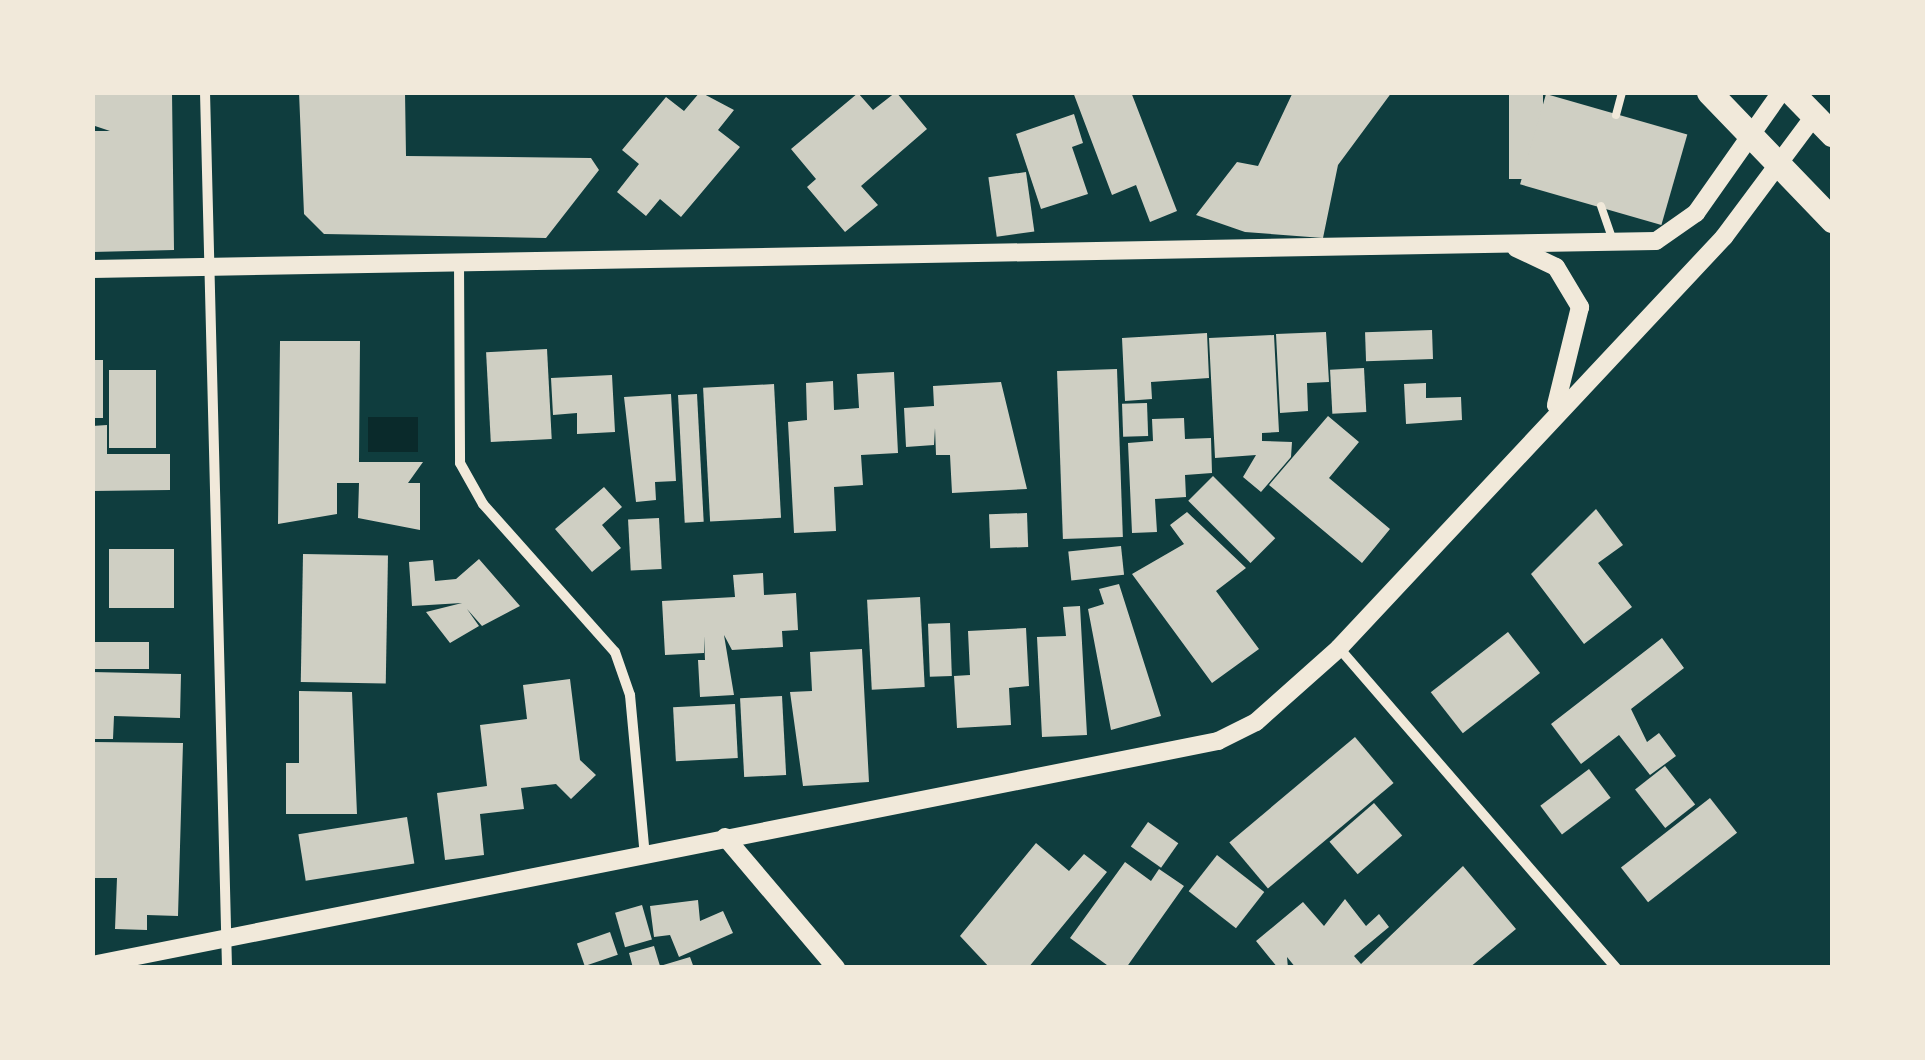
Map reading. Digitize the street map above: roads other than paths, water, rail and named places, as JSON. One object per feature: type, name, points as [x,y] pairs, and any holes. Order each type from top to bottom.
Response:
[{"type":"main road","points":[[1709,92],[1832,220]]},
{"type":"main road","points":[[1791,92],[1824,124]]},
{"type":"street","points":[[205,92],[223,940],[227,968]]},
{"type":"street","points":[[92,268],[1656,240],[1686,224],[1781,92]]},
{"type":"street","points":[[92,965],[725,837],[1185,754],[1256,722],[1340,648],[1554,410],[1724,237],[1779,163],[1824,124]]},
{"type":"street","points":[[1504,243],[1556,267],[1580,307],[1554,410]]},
{"type":"street","points":[[459,262],[460,463],[483,504],[616,652],[630,694],[645,856]]},
{"type":"street","points":[[1340,648],[1616,968]]},
{"type":"street","points":[[725,837],[836,968]]},
{"type":"lane","points":[[1616,115],[1622,92]]},
{"type":"lane","points":[[1600,206],[1613,241]]},
{"type":"water","points":[[368,417],[418,417],[418,452],[368,452]]}]
